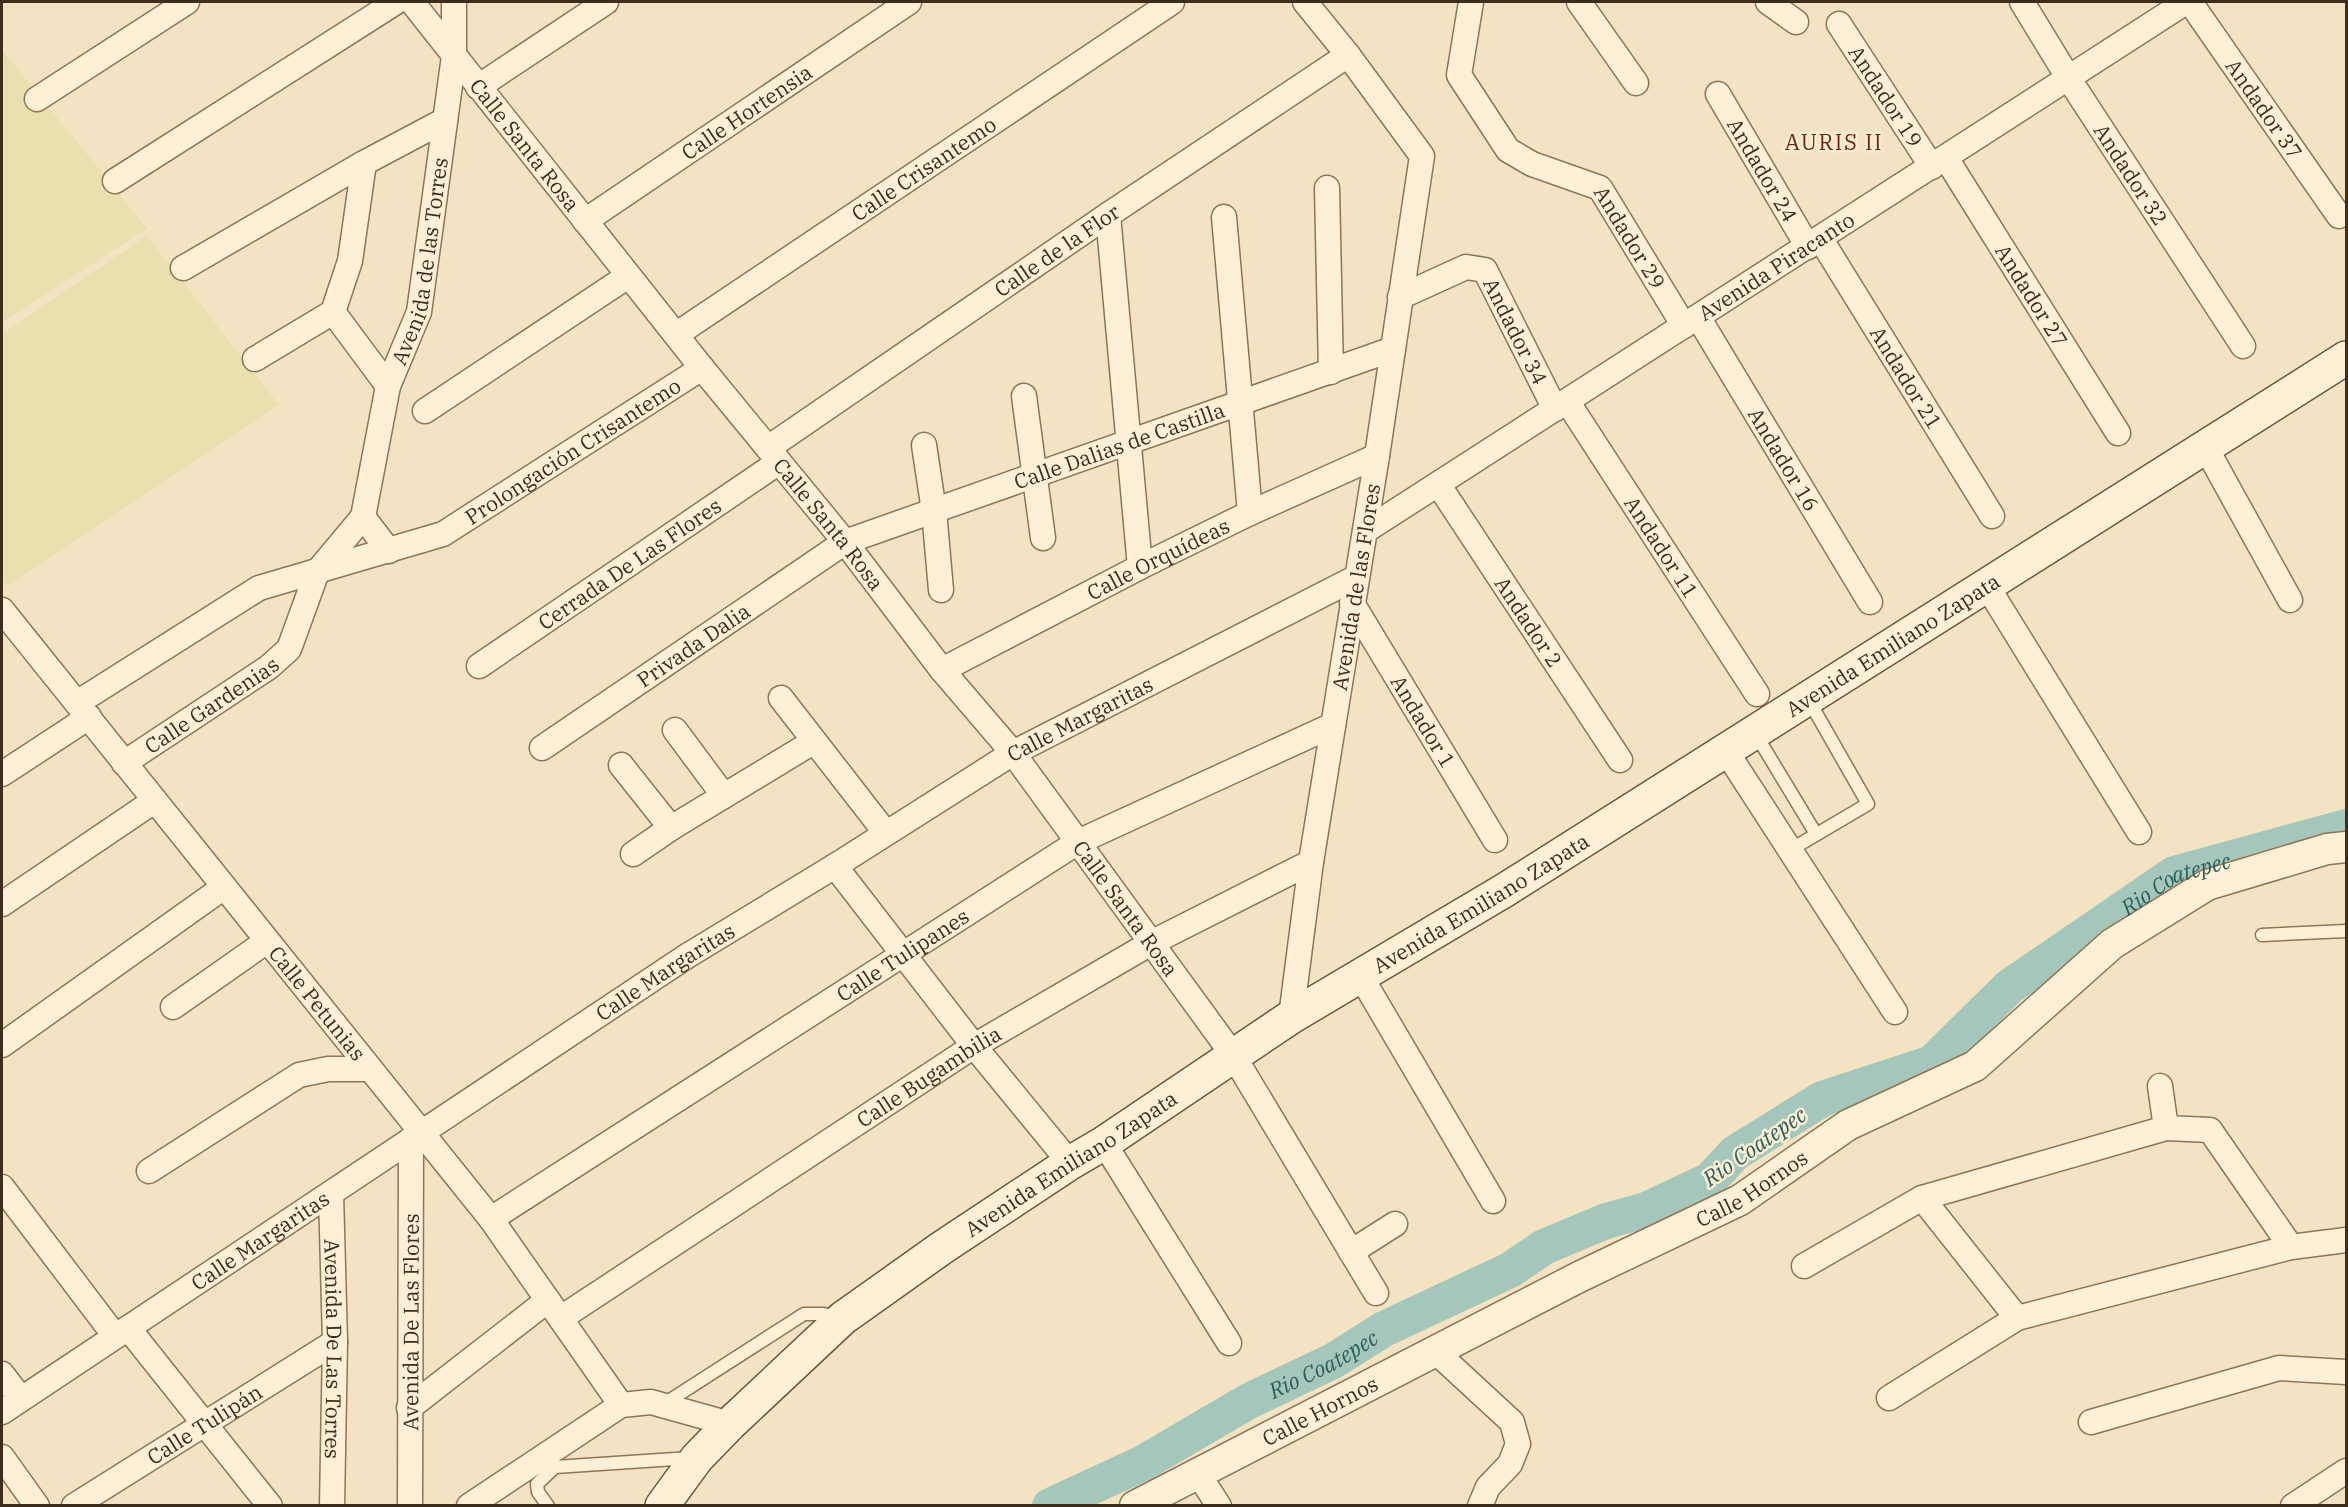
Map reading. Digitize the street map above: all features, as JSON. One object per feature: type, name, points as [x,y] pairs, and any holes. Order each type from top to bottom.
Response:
[{"type":"main road","name":"Avenida Emiliano Zapata","points":[[662,1506],[697,1458],[843,1318],[943,1247],[1104,1143],[1291,1017],[1505,890],[2346,358]]},
{"type":"street","points":[[37,99],[187,2]]},
{"type":"street","points":[[116,182],[396,2]]},
{"type":"street","name":"Calle Santa Rosa","points":[[412,2],[628,276],[845,542],[942,670],[1013,753],[1233,1055],[1376,1293]]},
{"type":"street","name":"Avenida de las Torres","points":[[363,517],[388,386],[419,312],[454,56],[454,2]]},
{"type":"street","points":[[478,87],[606,2]]},
{"type":"street","name":"Calle Hortensia","points":[[585,221],[909,2]]},
{"type":"street","name":"Calle Crisantemo","points":[[677,334],[1172,2]]},
{"type":"street","points":[[1305,2],[1348,55]]},
{"type":"street","name":"Andador 29","points":[[1471,2],[1459,75],[1508,150],[1532,164],[1600,188],[1691,322]]},
{"type":"street","points":[[1579,2],[1636,83]]},
{"type":"street","points":[[1768,2],[1796,22]]},
{"type":"street","name":"Andador 32","points":[[2022,2],[2069,79],[2243,346]]},
{"type":"street","name":"Avenida Piracanto","points":[[1365,531],[2188,2]]},
{"type":"street","name":"Andador 37","points":[[2188,2],[2339,216]]},
{"type":"street","name":"Andador 19","points":[[1839,24],[1939,162]]},
{"type":"street","name":"Avenida de las Flores","points":[[1291,1017],[1311,862],[1377,456],[1422,156],[1348,55]]},
{"type":"street","name":"Calle de la Flor","points":[[774,455],[1108,215],[1348,55]]},
{"type":"street","name":"Andador 24","points":[[1718,94],[1814,242]]},
{"type":"street","points":[[183,268],[364,163],[445,120]]},
{"type":"street","name":"Andador 27","points":[[1939,162],[2118,433]]},
{"type":"street","points":[[255,359],[333,312],[350,261],[364,163]]},
{"type":"street","points":[[1327,188],[1331,372]]},
{"type":"street","points":[[1108,215],[1140,567]]},
{"type":"street","points":[[1224,217],[1250,513]]},
{"type":"street","name":"Andador 21","points":[[1814,242],[1992,516]]},
{"type":"street","name":"Andador 34","points":[[1400,297],[1466,267],[1485,270],[1561,405]]},
{"type":"street","points":[[425,411],[628,276]]},
{"type":"street","points":[[333,312],[388,386]]},
{"type":"street","name":"Andador 16","points":[[1691,322],[1870,602]]},
{"type":"street","name":"Calle Dalias de Castilla","points":[[845,542],[1393,349]]},
{"type":"street","name":"Prolongación Crisantemo","points":[[2,774],[83,710],[259,588],[389,552],[442,534],[702,368]]},
{"type":"street","points":[[1024,396],[1043,538]]},
{"type":"street","name":"Andador 11","points":[[1561,405],[1757,694]]},
{"type":"street","points":[[924,445],[934,511],[941,590]]},
{"type":"street","points":[[2206,448],[2290,600]]},
{"type":"street","name":"Cerrada De Las Flores","points":[[479,666],[774,455]]},
{"type":"street","name":"Calle Orquídeas","points":[[942,670],[1140,567],[1250,513],[1377,456]]},
{"type":"street","name":"Andador 2","points":[[1438,484],[1620,760]]},
{"type":"street","points":[[363,517],[389,552]]},
{"type":"street","name":"Calle Gardenias","points":[[124,763],[269,667],[289,649],[317,572],[363,517]]},
{"type":"street","name":"Privada Dalia","points":[[542,748],[845,542]]},
{"type":"street","name":"Calle Margaritas","points":[[11,1406],[687,956],[835,866],[885,832],[1013,753],[1357,577]]},
{"type":"street","points":[[1987,586],[2139,832]]},
{"type":"street","name":"Andador 1","points":[[1352,603],[1495,840]]},
{"type":"street","name":"Calle Petunias","points":[[2,613],[83,710],[369,1069],[416,1136],[491,1219],[621,1405]]},
{"type":"street","points":[[781,698],[885,832]]},
{"type":"street","name":"Calle Tulipanes","points":[[491,1219],[1078,842],[1333,725]]},
{"type":"street","points":[[675,730],[724,796]]},
{"type":"street","points":[[633,854],[671,828],[813,742]]},
{"type":"street","points":[[1726,751],[1895,1012]]},
{"type":"street","points":[[621,765],[671,828]]},
{"type":"street","points":[[2,904],[154,801]]},
{"type":"street","name":"Calle Hornos","points":[[1135,1506],[1579,1277],[1740,1200],[1848,1125],[1975,1066],[2112,944],[2207,885],[2327,849],[2346,847]]},
{"type":"street","name":"Calle Bugambilia","points":[[410,1408],[554,1309],[974,1046],[1150,943],[1311,862]]},
{"type":"street","points":[[835,866],[974,1046],[1070,1163]]},
{"type":"street","points":[[2,1045],[224,888]]},
{"type":"street","points":[[173,1007],[267,941]]},
{"type":"street","points":[[1360,975],[1493,1201]]},
{"type":"street","points":[[149,1172],[299,1075],[328,1069],[369,1069]]},
{"type":"street","points":[[2160,1086],[2166,1128]]},
{"type":"street","points":[[1804,1266],[1922,1198],[2166,1128],[2210,1130],[2291,1247]]},
{"type":"street","name":"Avenida De Las Flores","points":[[410,1506],[416,1136]]},
{"type":"street","points":[[1104,1143],[1229,1343]]},
{"type":"street","points":[[2,1187],[122,1332],[205,1424],[270,1506]]},
{"type":"street","name":"Avenida De Las Torres","points":[[331,1192],[335,1342],[332,1506]]},
{"type":"street","points":[[1922,1198],[2017,1318]]},
{"type":"street","points":[[1351,1252],[1395,1224]]},
{"type":"street","points":[[1889,1398],[2017,1318],[2291,1247],[2346,1240]]},
{"type":"street","name":"Calle Tulipán","points":[[74,1506],[335,1342]]},
{"type":"street","points":[[1435,1351],[1512,1422],[1518,1444],[1510,1464],[1488,1487],[1480,1506]]},
{"type":"street","points":[[2091,1422],[2279,1368],[2346,1372]]},
{"type":"street","points":[[2,1374],[11,1406]]},
{"type":"street","points":[[469,1506],[621,1405],[651,1402],[664,1404],[730,1424]]},
{"type":"street","points":[[2,1456],[38,1506]]},
{"type":"street","points":[[2293,1506],[2346,1471]]},
{"type":"street","points":[[1197,1472],[1219,1506]]},
{"type":"lane","points":[[1790,850],[1868,804],[1807,698]]},
{"type":"lane","points":[[1755,733],[1815,834]]},
{"type":"lane","points":[[2262,935],[2346,931]]},
{"type":"lane","points":[[664,1404],[804,1314],[824,1314],[843,1318]]},
{"type":"lane","points":[[549,1506],[538,1492],[537,1484],[555,1467],[697,1458]]},
{"type":"shaded area","points":[[2,50],[147,228],[2,323]]},
{"type":"shaded area","points":[[147,236],[279,405],[7,586],[2,578],[2,334]]},
{"type":"waterway","name":"Rio Coatepec","points":[[1050,1506],[1143,1463],[1249,1401],[1333,1361],[1384,1329],[1510,1270],[1544,1247],[1606,1221],[1646,1210],[1710,1180],[1735,1153],[1822,1099],[1932,1063],[2009,987],[2174,874],[2346,827]]},
{"type":"district","name":"AURIS II","points":[[1834,141]]}]
